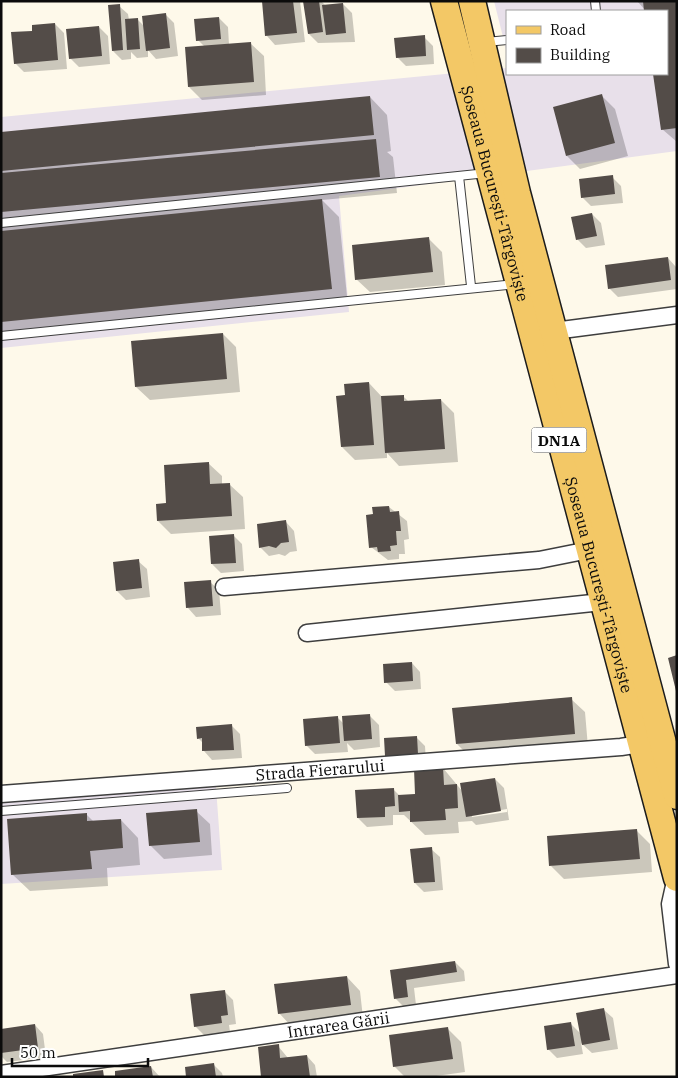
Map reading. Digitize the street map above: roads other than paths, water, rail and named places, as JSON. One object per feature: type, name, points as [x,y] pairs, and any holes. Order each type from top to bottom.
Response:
[{"type":"main road","name":"Șoseaua București-Târgoviște","points":[[444,1],[588,550],[677,877]]},
{"type":"main road","name":"Șoseaua București-Târgoviște","points":[[472,1],[494,41],[517,193],[672,759],[677,796]]},
{"type":"street","points":[[554,331],[677,315]]},
{"type":"street","points":[[224,587],[539,560],[588,550]]},
{"type":"street","points":[[307,633],[602,602]]},
{"type":"street","name":"Strada Fierarului","points":[[1,794],[621,747],[640,744]]},
{"type":"street","points":[[677,877],[670,904],[677,964]]},
{"type":"street","name":"Intrarea Gării","points":[[1,1074],[677,974]]},
{"type":"lane","points":[[1,223],[489,173]]},
{"type":"lane","points":[[459,176],[471,286]]},
{"type":"lane","points":[[1,336],[471,286],[518,283]]},
{"type":"lane","points":[[1,811],[287,788]]}]
